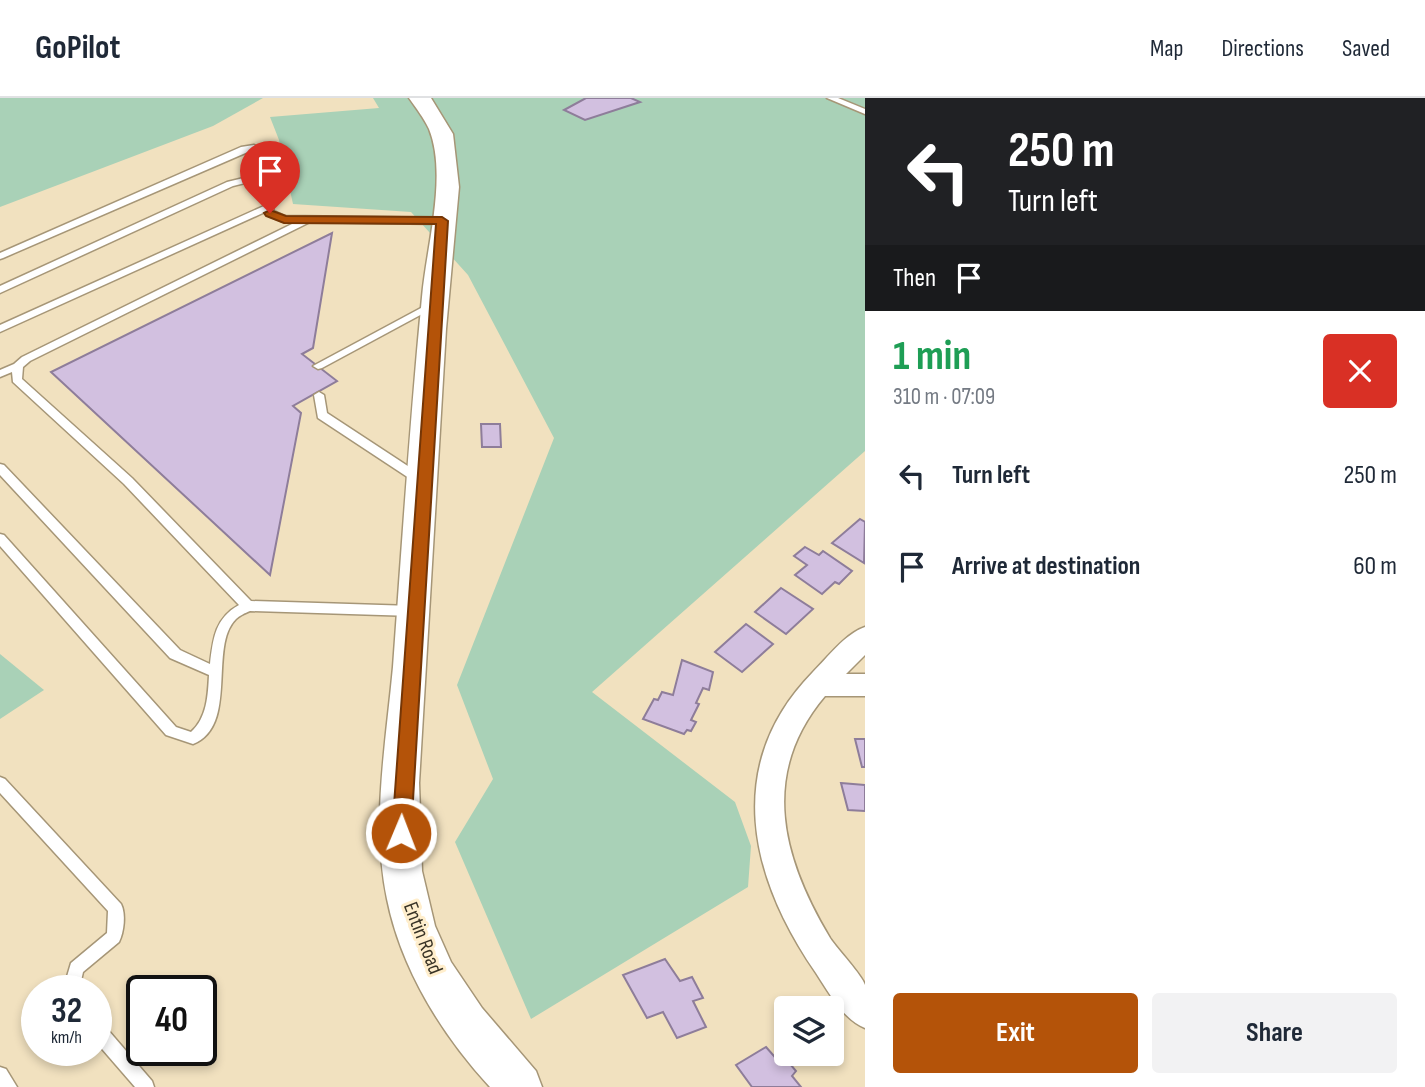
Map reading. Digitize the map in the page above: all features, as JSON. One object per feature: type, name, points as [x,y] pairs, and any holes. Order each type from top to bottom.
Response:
[{"type":"street","name":"Entin Road","points":[[421,98],[442,132],[446,149],[401,810],[401,857],[407,899],[416,931],[454,1006],[494,1060],[520,1087]]},
{"type":"street","points":[[865,638],[794,714],[780,741],[772,770],[769,803],[783,877],[792,899],[816,950],[853,983],[865,1011]]},
{"type":"street","points":[[820,685],[865,685]]},
{"type":"lane","points":[[838,99],[865,112]]},
{"type":"lane","points":[[0,256],[244,149],[254,148],[270,213],[284,219],[442,221]]},
{"type":"lane","points":[[0,290],[230,184],[262,176]]},
{"type":"lane","points":[[0,329],[268,207]]},
{"type":"lane","points":[[0,374],[307,220]]},
{"type":"lane","points":[[318,366],[434,304]]},
{"type":"lane","points":[[18,366],[17,380],[128,481],[248,606]]},
{"type":"lane","points":[[319,395],[323,415],[422,481]]},
{"type":"lane","points":[[0,468],[175,654],[216,672]]},
{"type":"lane","points":[[0,538],[171,731],[193,738],[199,735],[214,702],[218,644],[229,618],[248,606],[414,611]]},
{"type":"lane","points":[[0,783],[116,909],[114,937],[76,968],[74,975]]},
{"type":"lane","points":[[112,1048],[146,1087]]},
{"type":"lane","points":[[0,1075],[9,1087]]},
{"type":"green space","points":[[0,98],[263,98],[213,126],[0,207]]},
{"type":"green space","points":[[373,98],[865,98],[865,451],[592,692],[735,802],[751,846],[748,887],[531,1019],[455,842],[493,779],[457,685],[554,438],[468,275],[411,212],[293,204],[279,140],[270,117],[379,108]]},
{"type":"green space","points":[[0,654],[44,690],[0,719]]},
{"type":"building","points":[[586,98],[631,98],[640,102],[585,120],[564,110]]},
{"type":"building","points":[[332,233],[313,348],[302,354],[337,381],[293,406],[301,413],[270,575],[51,372]]},
{"type":"building","points":[[481,424],[500,424],[501,447],[482,447]]},
{"type":"building","points":[[860,519],[865,522],[864,563],[832,543]]},
{"type":"building","points":[[805,547],[819,555],[823,551],[852,571],[839,584],[835,582],[822,594],[795,575],[807,565],[794,556]]},
{"type":"building","points":[[781,588],[813,609],[786,634],[755,612]]},
{"type":"building","points":[[746,624],[773,644],[742,672],[715,652]]},
{"type":"building","points":[[682,660],[713,672],[709,690],[703,688],[696,703],[699,704],[691,720],[696,722],[691,731],[687,730],[684,734],[643,719],[654,699],[658,700],[662,692],[673,695]]},
{"type":"building","points":[[855,739],[865,739],[865,767],[862,767]]},
{"type":"building","points":[[841,783],[865,785],[865,811],[848,810]]},
{"type":"building","points":[[665,959],[680,981],[692,977],[703,998],[693,1001],[706,1027],[677,1038],[663,1012],[647,1018],[623,975]]},
{"type":"building","points":[[766,1047],[774,1056],[774,1066],[792,1066],[796,1071],[792,1076],[801,1087],[752,1087],[736,1065]]},
{"type":"route","points":[[270,213],[284,219],[442,221],[432,330],[401,833]]}]
